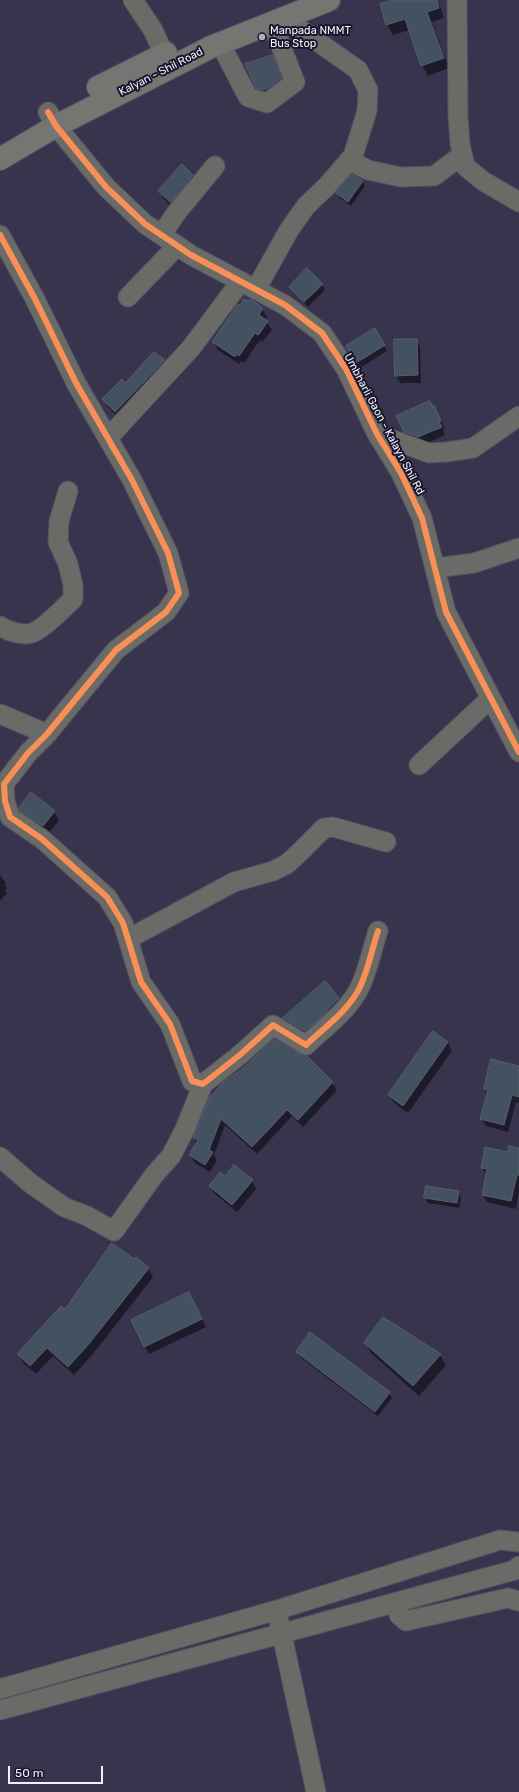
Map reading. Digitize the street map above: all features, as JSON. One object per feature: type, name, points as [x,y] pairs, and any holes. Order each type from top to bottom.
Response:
[{"type":"main road","name":"Kalyan - Shil Road","points":[[0,159],[52,119],[164,54],[204,33],[281,14],[329,0]]},
{"type":"main road","name":"Kalyan - Shil Road","points":[[0,141],[52,119],[281,14]]},
{"type":"street","points":[[133,0],[153,30],[164,54]]},
{"type":"street","points":[[457,0],[457,86],[460,144],[465,166],[483,181],[519,202]]},
{"type":"street","points":[[220,43],[248,96],[267,103],[295,82],[281,14]]},
{"type":"street","points":[[108,438],[248,285],[306,206],[327,186],[353,156],[367,111],[368,90],[358,70],[281,14]]},
{"type":"street","name":"Umbharli Gaon - Kalayn Shil Rd","points":[[52,119],[106,187],[145,224],[177,246],[285,305],[322,333],[346,369],[377,434],[401,473],[422,518],[446,612],[519,752]]},
{"type":"street","points":[[350,160],[368,170],[401,177],[434,176],[462,155]]},
{"type":"street","points":[[162,235],[177,212],[216,166]]},
{"type":"street","points":[[0,235],[35,299],[76,383],[132,480],[168,553],[179,593],[166,612],[116,650],[47,734],[28,753],[4,784],[4,818],[42,839],[107,897],[123,923],[140,982],[170,1024],[192,1081],[203,1084]]},
{"type":"street","points":[[128,297],[177,246]]},
{"type":"street","points":[[377,434],[429,453],[447,452],[473,448],[519,416]]},
{"type":"street","points":[[0,626],[8,632],[32,633],[54,617],[73,599],[73,585],[68,564],[58,542],[59,521],[68,491]]},
{"type":"street","points":[[435,568],[474,563],[519,548]]},
{"type":"street","points":[[419,765],[491,698]]},
{"type":"street","points":[[0,714],[47,734]]},
{"type":"street","points":[[128,939],[234,882],[273,871],[287,864],[324,828],[333,827],[386,842]]},
{"type":"street","points":[[0,1157],[30,1183],[64,1207],[87,1216],[114,1231],[154,1175],[171,1156],[185,1129],[203,1084],[241,1054],[273,1025],[306,1045],[347,1005],[357,992],[378,931]]},
{"type":"street","points":[[0,1710],[518,1571],[500,1540]]},
{"type":"street","points":[[0,1689],[277,1610],[500,1540],[519,1542]]},
{"type":"street","points":[[398,1602],[399,1615],[406,1621],[508,1598],[519,1601]]},
{"type":"street","points":[[277,1610],[316,1792]]},
{"type":"building","points":[[392,0],[437,0],[439,8],[427,12],[444,58],[421,66],[405,19],[386,25],[380,4]]},
{"type":"building","points":[[273,55],[282,78],[267,89],[263,90],[256,88],[245,64]]},
{"type":"building","points":[[182,164],[193,175],[171,203],[158,191]]},
{"type":"building","points":[[352,174],[363,181],[348,202],[336,193]]},
{"type":"building","points":[[307,268],[323,284],[304,302],[289,287]]},
{"type":"building","points":[[244,299],[248,301],[250,299],[263,308],[259,315],[268,321],[258,335],[255,333],[239,356],[237,354],[235,357],[212,342],[238,304],[240,305]]},
{"type":"building","points":[[375,328],[385,345],[356,363],[346,346]]},
{"type":"building","points":[[394,339],[417,339],[418,375],[395,376]]},
{"type":"building","points":[[154,352],[165,360],[115,412],[102,399],[122,379],[125,383]]},
{"type":"building","points":[[430,401],[432,406],[434,405],[442,427],[418,437],[404,432],[396,416]]},
{"type":"building","points":[[31,792],[55,811],[43,826],[19,810]]},
{"type":"building","points":[[325,981],[339,998],[321,1017],[305,1031],[283,1018]]},
{"type":"building","points":[[433,1031],[448,1042],[403,1106],[388,1095]]},
{"type":"building","points":[[274,1039],[300,1054],[307,1056],[333,1082],[298,1120],[287,1110],[252,1147],[221,1119],[209,1150],[213,1152],[205,1165],[189,1155],[198,1140],[193,1138],[210,1097],[223,1082],[241,1070]]},
{"type":"building","points":[[491,1059],[519,1066],[519,1097],[512,1095],[504,1125],[480,1119],[488,1090],[484,1089]]},
{"type":"building","points":[[509,1146],[519,1148],[519,1175],[517,1175],[511,1201],[482,1195],[487,1169],[481,1168],[485,1147],[507,1152]]},
{"type":"building","points":[[234,1165],[253,1180],[232,1205],[209,1186],[220,1172],[225,1176]]},
{"type":"building","points":[[426,1186],[459,1191],[457,1203],[424,1198]]},
{"type":"building","points":[[112,1243],[134,1259],[136,1257],[149,1268],[88,1345],[68,1367],[47,1348],[30,1366],[17,1354],[61,1306],[65,1309]]},
{"type":"building","points":[[189,1292],[202,1319],[144,1347],[131,1320]]},
{"type":"building","points":[[383,1317],[441,1354],[413,1386],[364,1343]]},
{"type":"building","points":[[310,1332],[390,1392],[375,1412],[296,1352]]},
{"type":"cycle path","points":[[48,112],[56,126],[106,187],[145,224],[191,255],[285,305],[322,333],[346,369],[377,434],[401,473],[422,518],[446,612],[519,752]]},
{"type":"cycle path","points":[[0,235],[35,299],[76,383],[132,480],[168,553],[179,593],[166,612],[116,650],[47,734],[28,753],[4,784],[5,801],[10,817],[42,839],[107,897],[123,923],[141,982],[170,1024],[192,1081],[203,1084],[241,1054],[273,1025],[306,1045],[343,1011],[355,995],[365,974],[378,931]]},
{"type":"place","name":"Manpada NMMT Bus Stop","points":[[262,37]]}]
